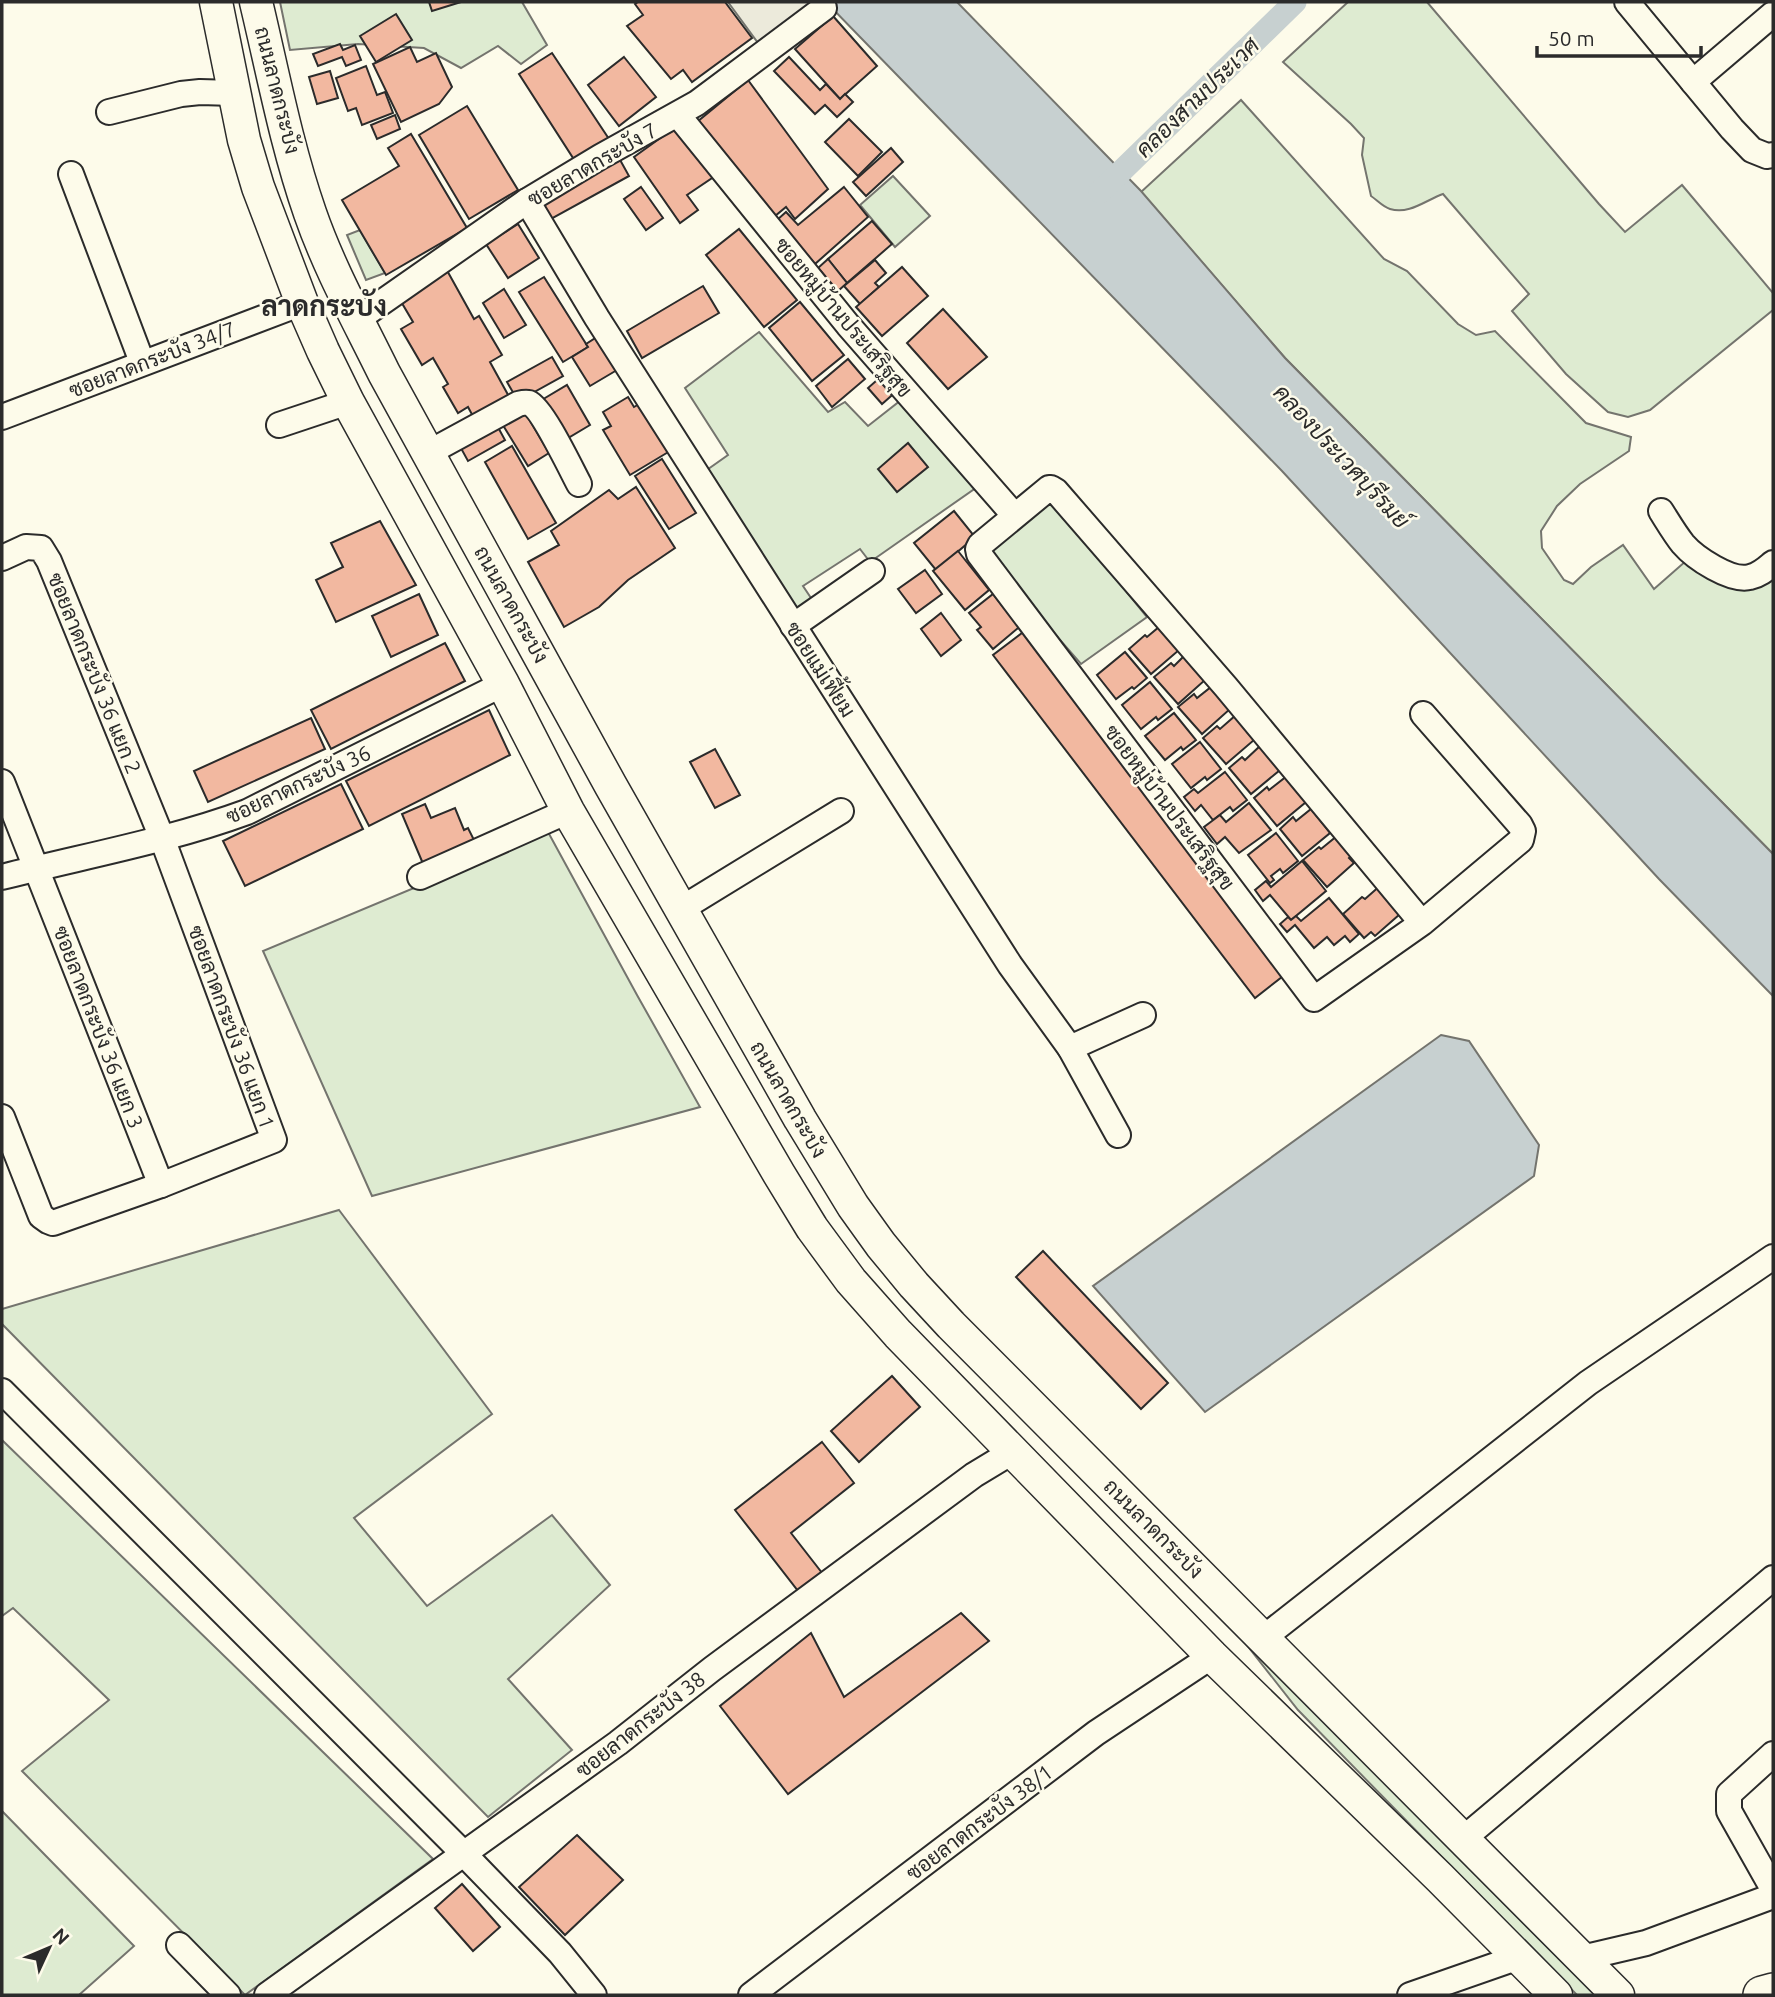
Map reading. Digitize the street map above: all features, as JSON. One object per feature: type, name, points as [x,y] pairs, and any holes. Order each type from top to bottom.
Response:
[{"type":"highway","points":[[1762,1995],[1773,1992]]},
{"type":"main road","name":"ถนนลาดกระบัง","points":[[216,2],[244,140],[258,187],[302,303],[348,402],[503,684],[568,811],[812,1228],[851,1281],[890,1325],[1012,1452],[1212,1656],[1556,1995]]},
{"type":"main road","name":"ถนนลาดกระบัง","points":[[256,2],[280,112],[310,214],[384,373],[611,786],[800,1119],[853,1206],[881,1245],[951,1325],[1618,1995]]},
{"type":"main road","points":[[503,684],[546,665]]},
{"type":"main road","points":[[1077,1516],[1108,1481]]},
{"type":"street","points":[[1627,2],[1752,150],[1767,156],[1773,155]]},
{"type":"street","name":"ซอยลาดกระบัง 7","points":[[358,319],[527,201],[706,97],[824,8]]},
{"type":"street","points":[[1693,82],[1773,13]]},
{"type":"street","points":[[108,112],[200,92],[232,82]]},
{"type":"street","name":"ซอยหมู่บ้านประเสริฐสุข","points":[[678,115],[848,325],[1014,515]]},
{"type":"street","points":[[71,174],[142,362]]},
{"type":"street","name":"ซอยแม่เฟี้ยม","points":[[527,201],[577,287],[1010,965],[1070,1048],[1118,1135]]},
{"type":"street","name":"ซอยลาดกระบัง 34/7","points":[[2,417],[302,303]]},
{"type":"street","points":[[279,425],[348,402]]},
{"type":"street","points":[[428,453],[526,402],[542,417],[579,484]]},
{"type":"street","name":"ซอยหมู่บ้านประเสริฐสุข","points":[[1422,923],[1226,687],[1056,491],[1049,488],[1014,515],[978,549],[979,554],[1314,999],[1422,923],[1521,840],[1523,831],[1520,825],[1423,714]]},
{"type":"street","points":[[1661,511],[1684,545],[1708,565],[1733,576],[1747,578],[1763,572],[1773,563]]},
{"type":"street","name":"ซอยลาดกระบัง 36 แยก 2","points":[[2,558],[26,547],[41,548],[50,561],[162,838]]},
{"type":"street","points":[[793,626],[872,571]]},
{"type":"street","name":"ซอยลาดกระบัง 36","points":[[2,877],[162,838],[247,812],[503,684]]},
{"type":"street","name":"ซอยลาดกระบัง 36 แยก 3","points":[[2,782],[161,1185]]},
{"type":"street","points":[[420,877],[568,811]]},
{"type":"street","points":[[681,909],[841,811]]},
{"type":"street","name":"ซอยลาดกระบัง 36 แยก 1","points":[[161,1185],[274,1140],[162,838]]},
{"type":"street","points":[[1070,1048],[1143,1015]]},
{"type":"street","points":[[2,1117],[41,1216],[48,1222],[53,1223],[161,1185]]},
{"type":"street","points":[[1262,1639],[1588,1383],[1773,1257]]},
{"type":"street","points":[[2,1391],[464,1854],[560,1954],[594,1995]]},
{"type":"street","name":"ซอยลาดกระบัง 38","points":[[267,1995],[618,1743],[712,1669],[974,1475],[1012,1452]]},
{"type":"street","points":[[1463,1839],[1773,1578]]},
{"type":"street","name":"ซอยลาดกระบัง 38/1","points":[[751,1995],[1096,1733],[1212,1656]]},
{"type":"street","points":[[1773,1754],[1729,1794],[1729,1811],[1773,1889]]},
{"type":"street","points":[[1582,1958],[1646,1943],[1773,1896]]},
{"type":"street","points":[[179,1945],[228,1995]]},
{"type":"street","points":[[1410,1995],[1519,1957]]},
{"type":"green space","points":[[280,2],[522,2],[547,45],[521,64],[498,46],[461,68],[424,48],[358,44],[290,50]]},
{"type":"green space","points":[[1348,2],[1427,2],[1625,232],[1682,185],[1773,293],[1773,310],[1650,410],[1628,417],[1608,412],[1566,374],[1512,311],[1529,294],[1443,194],[1404,210],[1385,207],[1371,196],[1362,155],[1364,138],[1283,62]]},
{"type":"green space","points":[[1241,100],[1384,259],[1407,271],[1458,324],[1476,335],[1495,331],[1586,423],[1631,437],[1629,451],[1580,484],[1557,506],[1541,531],[1542,548],[1564,580],[1573,584],[1591,567],[1623,545],[1654,589],[1687,560],[1773,577],[1773,854],[1285,358],[1141,192]]},
{"type":"green space","points":[[893,176],[930,216],[895,247],[860,205]]},
{"type":"green space","points":[[360,230],[385,273],[366,280],[347,235]]},
{"type":"green space","points":[[759,332],[828,412],[845,402],[868,426],[905,397],[980,485],[870,562],[860,549],[803,586],[813,601],[795,615],[704,472],[728,455],[685,388]]},
{"type":"green space","points":[[1049,496],[1147,617],[1081,664],[986,555]]},
{"type":"green space","points":[[548,832],[700,1107],[372,1196],[263,951]]},
{"type":"green space","points":[[339,1210],[492,1414],[354,1518],[427,1606],[552,1515],[610,1585],[508,1679],[572,1750],[488,1817],[2,1324],[2,1309]]},
{"type":"green space","points":[[2,1440],[433,1859],[245,1995],[22,1771],[109,1700],[13,1608],[2,1616]]},
{"type":"green space","points":[[1242,1639],[1595,1995],[1577,1995],[1298,1710]]},
{"type":"green space","points":[[2,1811],[134,1946],[79,1995],[2,1995]]},
{"type":"shaded area","points":[[728,2],[822,2],[761,47]]},
{"type":"water","name":"คลองประเวศบุรีรมย์","points":[[826,2],[957,2],[1141,191],[1285,358],[1773,854],[1773,996],[1659,879],[1282,471]]},
{"type":"water","points":[[1441,1035],[1469,1041],[1539,1145],[1534,1176],[1205,1412],[1093,1286]]},
{"type":"building","points":[[429,2],[461,2],[432,11]]},
{"type":"building","points":[[725,2],[752,38],[692,82],[683,70],[671,79],[627,26],[643,15],[635,4]]},
{"type":"building","points":[[396,14],[412,40],[376,62],[360,36]]},
{"type":"building","points":[[833,16],[877,66],[840,99],[795,49]]},
{"type":"building","points":[[340,44],[343,50],[355,45],[361,60],[346,66],[342,57],[318,66],[313,54]]},
{"type":"building","points":[[410,47],[417,62],[436,53],[452,87],[439,104],[401,122],[373,64]]},
{"type":"building","points":[[552,53],[609,139],[575,161],[519,74]]},
{"type":"building","points":[[624,57],[656,97],[619,126],[588,85]]},
{"type":"building","points":[[789,57],[820,90],[826,84],[840,99],[845,94],[853,102],[837,117],[825,105],[815,114],[774,71]]},
{"type":"building","points":[[366,66],[377,95],[385,92],[393,113],[362,125],[356,108],[348,111],[336,78]]},
{"type":"building","points":[[330,71],[338,98],[317,104],[309,77]]},
{"type":"building","points":[[748,80],[828,189],[795,219],[786,207],[775,216],[697,122]]},
{"type":"building","points":[[467,106],[518,190],[469,219],[419,135]]},
{"type":"building","points":[[395,115],[400,129],[377,139],[371,125]]},
{"type":"building","points":[[849,119],[882,152],[858,176],[825,142]]},
{"type":"building","points":[[677,126],[718,174],[687,195],[698,210],[680,223],[634,157]]},
{"type":"building","points":[[411,134],[467,228],[386,275],[342,200],[399,166],[388,148]]},
{"type":"building","points":[[891,148],[903,162],[866,196],[853,182]]},
{"type":"building","points":[[619,158],[629,176],[551,219],[540,201]]},
{"type":"building","points":[[641,187],[663,218],[646,230],[624,199]]},
{"type":"building","points":[[844,187],[868,217],[815,264],[777,220],[786,212],[798,225]]},
{"type":"building","points":[[872,221],[892,244],[847,283],[828,259]]},
{"type":"building","points":[[518,224],[539,258],[508,278],[486,244]]},
{"type":"building","points":[[739,229],[797,300],[764,327],[706,255]]},
{"type":"building","points":[[828,259],[847,283],[838,291],[818,268]]},
{"type":"building","points":[[875,260],[886,273],[875,283],[879,287],[860,304],[844,286]]},
{"type":"building","points":[[444,265],[474,319],[479,316],[502,355],[490,362],[512,402],[476,422],[468,407],[458,413],[443,387],[448,384],[433,358],[422,365],[401,329],[413,322],[396,293]]},
{"type":"building","points":[[902,267],[928,296],[882,336],[856,307]]},
{"type":"building","points":[[544,277],[588,347],[563,362],[519,292]]},
{"type":"building","points":[[703,286],[719,313],[642,358],[627,331]]},
{"type":"building","points":[[504,289],[526,325],[504,338],[483,303]]},
{"type":"building","points":[[800,302],[844,355],[812,381],[769,328]]},
{"type":"building","points":[[943,309],[987,357],[948,389],[907,343]]},
{"type":"building","points":[[597,337],[617,370],[590,386],[572,357],[588,347],[586,344]]},
{"type":"building","points":[[552,357],[563,376],[518,401],[507,382]]},
{"type":"building","points":[[848,359],[865,379],[832,407],[816,386]]},
{"type":"building","points":[[884,374],[898,390],[882,404],[868,388]]},
{"type":"building","points":[[567,385],[590,425],[563,441],[540,401]]},
{"type":"building","points":[[628,397],[634,407],[641,403],[670,451],[630,475],[603,430],[611,426],[603,412]]},
{"type":"building","points":[[523,409],[549,453],[528,466],[501,422]]},
{"type":"building","points":[[494,420],[505,440],[468,461],[457,441]]},
{"type":"building","points":[[908,443],[928,467],[897,492],[878,469]]},
{"type":"building","points":[[512,446],[556,523],[528,539],[485,462]]},
{"type":"building","points":[[662,459],[696,513],[669,529],[635,476]]},
{"type":"building","points":[[636,487],[675,548],[628,580],[599,607],[564,627],[528,562],[559,545],[551,531],[609,490],[618,499]]},
{"type":"building","points":[[954,511],[975,537],[936,570],[914,543]]},
{"type":"building","points":[[380,521],[416,585],[336,622],[316,580],[343,567],[331,543]]},
{"type":"building","points":[[958,551],[989,590],[965,610],[933,571]]},
{"type":"building","points":[[925,570],[942,594],[916,613],[898,589]]},
{"type":"building","points":[[419,594],[438,635],[391,657],[372,616]]},
{"type":"building","points":[[993,594],[1004,608],[1024,623],[993,649],[977,630],[981,627],[969,613]]},
{"type":"building","points":[[941,613],[961,640],[941,656],[921,629]]},
{"type":"building","points":[[1159,627],[1179,650],[1151,674],[1129,649]]},
{"type":"building","points":[[1026,630],[1287,973],[1255,998],[993,655]]},
{"type":"building","points":[[445,643],[465,681],[331,749],[311,710]]},
{"type":"building","points":[[1125,652],[1147,678],[1116,699],[1097,675]]},
{"type":"building","points":[[1184,656],[1205,680],[1178,704],[1154,677],[1171,663],[1174,666]]},
{"type":"building","points":[[1150,682],[1172,709],[1141,729],[1122,705]]},
{"type":"building","points":[[1211,687],[1230,709],[1202,734],[1178,707],[1194,694],[1197,698]]},
{"type":"building","points":[[489,710],[510,755],[369,826],[346,781]]},
{"type":"building","points":[[1174,713],[1196,740],[1183,750],[1181,747],[1165,760],[1145,736]]},
{"type":"building","points":[[1236,715],[1251,732],[1248,733],[1254,740],[1226,764],[1203,738],[1217,726],[1220,729]]},
{"type":"building","points":[[311,718],[325,749],[208,802],[194,771]]},
{"type":"building","points":[[1200,742],[1221,769],[1191,788],[1172,764]]},
{"type":"building","points":[[1260,746],[1280,770],[1251,794],[1229,768],[1242,757],[1245,760]]},
{"type":"building","points":[[715,749],[740,795],[715,808],[690,762]]},
{"type":"building","points":[[1225,772],[1247,800],[1233,811],[1230,807],[1213,820],[1201,805],[1195,811],[1184,797],[1194,789],[1198,793]]},
{"type":"building","points":[[1287,776],[1306,802],[1277,826],[1254,798]]},
{"type":"building","points":[[341,784],[363,829],[245,886],[223,841]]},
{"type":"building","points":[[1249,803],[1271,830],[1239,853],[1225,837],[1217,844],[1204,827],[1220,815],[1226,822]]},
{"type":"building","points":[[425,804],[431,818],[455,808],[464,830],[468,828],[474,840],[424,866],[402,814]]},
{"type":"building","points":[[1311,809],[1330,833],[1302,856],[1280,829],[1293,817],[1296,821]]},
{"type":"building","points":[[1276,833],[1298,861],[1283,873],[1280,869],[1271,876],[1274,880],[1270,883],[1248,855]]},
{"type":"building","points":[[1337,836],[1353,854],[1349,858],[1354,863],[1327,887],[1303,860]]},
{"type":"building","points":[[1302,861],[1326,891],[1291,920],[1270,895],[1263,901],[1255,890],[1266,881],[1271,887]]},
{"type":"building","points":[[1382,884],[1400,914],[1375,936],[1371,932],[1364,938],[1343,914]]},
{"type":"building","points":[[1329,898],[1359,934],[1350,942],[1345,936],[1334,945],[1327,937],[1314,948],[1295,925],[1287,932],[1280,924],[1288,917],[1291,920],[1296,916],[1301,921]]},
{"type":"building","points":[[1043,1251],[1168,1383],[1141,1409],[1016,1277]]},
{"type":"building","points":[[892,1376],[920,1407],[859,1462],[831,1431]]},
{"type":"building","points":[[822,1442],[854,1483],[791,1533],[826,1578],[802,1596],[735,1510]]},
{"type":"building","points":[[961,1613],[989,1641],[788,1794],[720,1706],[811,1633],[844,1697]]},
{"type":"building","points":[[577,1835],[623,1880],[565,1935],[519,1887]]},
{"type":"building","points":[[462,1884],[500,1927],[473,1951],[435,1908]]},
{"type":"waterway","name":"คลองสามประเวศ","points":[[1100,192],[1295,2]]},
{"type":"district","name":"ลาดกระบัง","points":[[324,305]]}]
